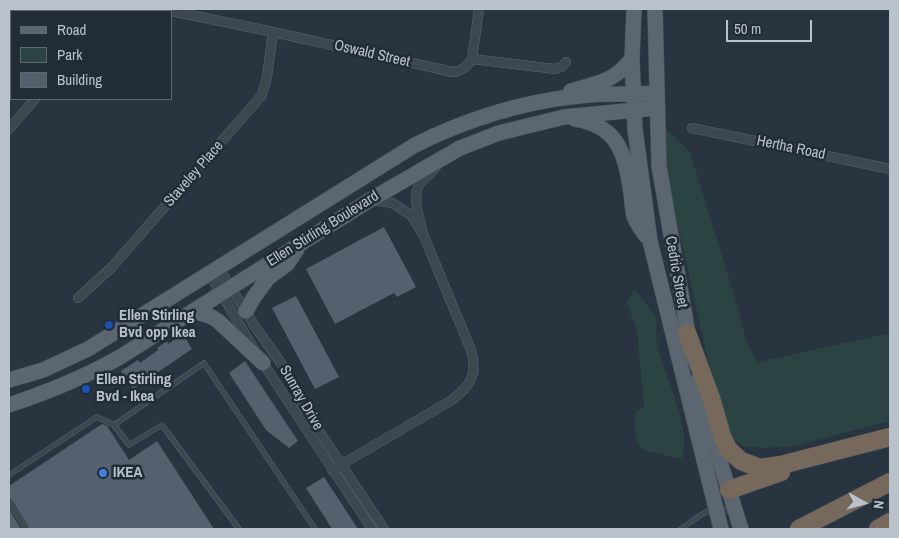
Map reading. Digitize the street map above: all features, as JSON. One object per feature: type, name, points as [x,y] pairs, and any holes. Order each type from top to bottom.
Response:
[{"type":"highway","points":[[687,333],[711,398],[722,436],[728,449],[741,461],[760,468],[781,465],[890,437]]},
{"type":"highway","points":[[716,501],[813,457]]},
{"type":"highway","points":[[799,529],[890,482]]},
{"type":"highway","points":[[878,529],[890,522]]},
{"type":"main road","name":"Cedric Street","points":[[634,9],[632,58],[634,110],[639,166],[650,242],[716,501],[741,529]]},
{"type":"main road","name":"Cedric Street","points":[[655,9],[659,166],[687,333],[702,401],[721,529]]},
{"type":"main road","points":[[524,105],[611,78],[624,70],[632,58]]},
{"type":"main road","name":"Ellen Stirling Boulevard","points":[[9,380],[43,370],[88,349],[415,145],[451,127],[524,105],[580,96],[633,94],[656,101]]},
{"type":"main road","name":"Ellen Stirling Boulevard","points":[[9,405],[91,373],[142,344],[226,289],[370,200],[441,158],[476,141],[499,133],[564,117],[634,110],[656,101]]},
{"type":"main road","points":[[564,117],[588,121],[612,135],[627,167],[634,216],[650,242]]},
{"type":"main road","points":[[246,311],[254,296],[268,278],[287,264],[300,243]]},
{"type":"main road","points":[[193,311],[210,316],[218,321],[264,363]]},
{"type":"street","points":[[479,9],[472,59],[555,69],[563,66],[566,62]]},
{"type":"street","name":"Oswald Street","points":[[172,11],[453,72],[463,69],[472,59]]},
{"type":"street","name":"Staveley Place","points":[[78,298],[112,267],[262,95],[267,77],[273,32]]},
{"type":"street","points":[[9,129],[34,100]]},
{"type":"street","name":"Hertha Road","points":[[692,128],[890,169]]},
{"type":"street","points":[[332,470],[452,400],[467,388],[474,374],[474,361],[471,350],[423,234],[416,204],[416,194],[420,184],[434,171],[441,158]]},
{"type":"street","points":[[370,200],[392,203],[411,215],[423,234]]},
{"type":"street","name":"Sunray Drive","points":[[214,270],[226,289],[264,363],[372,529]]},
{"type":"street","name":"Sunray Drive","points":[[226,289],[246,311],[288,373],[308,413],[384,529]]},
{"type":"lane","points":[[114,425],[204,363],[315,529]]},
{"type":"lane","points":[[9,475],[97,417],[114,425],[129,446],[162,425],[239,529]]},
{"type":"lane","points":[[681,529],[716,501]]},
{"type":"lane","points":[[9,502],[26,529]]},
{"type":"green space","points":[[663,126],[690,152],[736,301],[746,341],[758,362],[890,333],[890,421],[795,446],[764,448],[743,446],[730,436],[711,374],[668,181]]},
{"type":"green space","points":[[634,289],[657,317],[656,335],[659,350],[684,433],[684,447],[681,459],[641,449],[636,435],[636,411],[644,407],[637,332],[627,302]]},
{"type":"building","points":[[384,227],[416,287],[397,297],[394,293],[335,324],[306,269]]},
{"type":"building","points":[[296,296],[339,377],[315,389],[272,308]]},
{"type":"building","points":[[183,334],[192,349],[133,389],[121,371],[138,360],[140,363],[167,341],[168,344]]},
{"type":"building","points":[[245,361],[298,441],[289,448],[266,430],[229,373]]},
{"type":"building","name":"IKEA","points":[[102,424],[107,426],[129,460],[157,441],[214,529],[30,529],[9,498],[9,486]]},
{"type":"building","points":[[324,477],[358,529],[332,529],[306,488]]},
{"type":"building","points":[[9,509],[21,529],[9,529]]},
{"type":"place","name":"Ellen Stirling Bvd opp Ikea","points":[[109,325]]},
{"type":"place","name":"Ellen Stirling Bvd - Ikea","points":[[86,389]]},
{"type":"place","name":"IKEA","points":[[103,473]]}]
